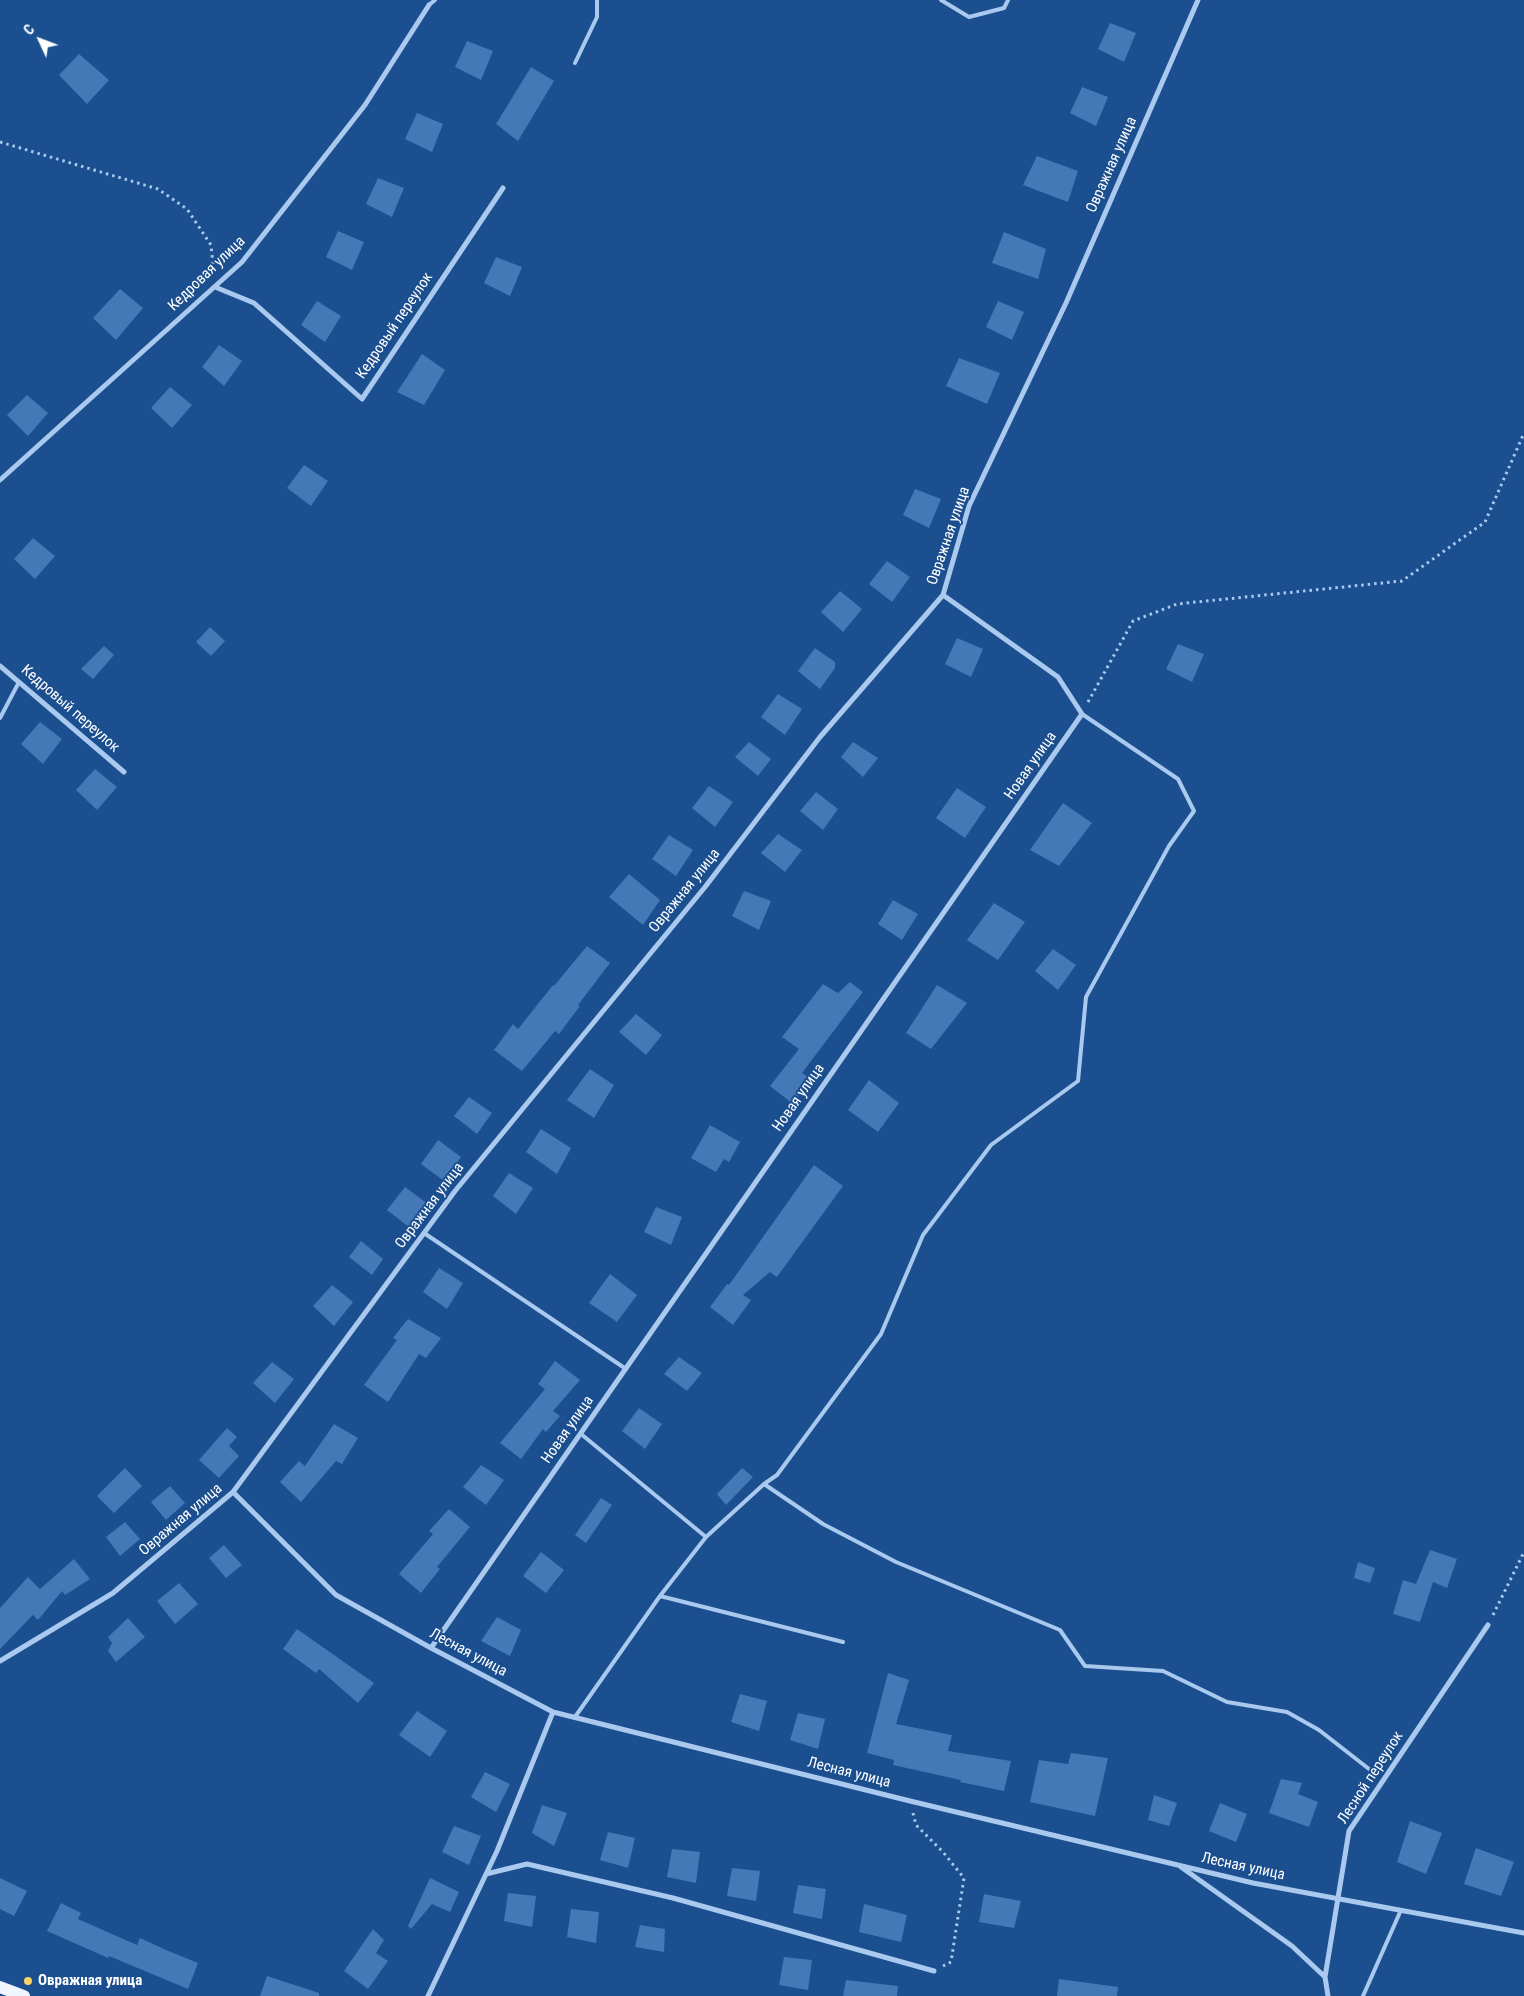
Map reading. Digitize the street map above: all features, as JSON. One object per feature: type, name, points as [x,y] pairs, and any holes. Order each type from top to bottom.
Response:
[{"type":"main road","points":[[0,1987],[24,1996]]},
{"type":"street","name":"Овражная улица","points":[[0,1661],[113,1593],[234,1492],[455,1191],[705,887],[820,737],[943,594],[970,506],[1066,303],[1198,0]]},
{"type":"street","name":"Кедровая улица","points":[[0,480],[242,262],[365,105],[429,5]]},
{"type":"street","name":"Кедровый переулок","points":[[215,287],[254,303],[362,398],[503,188]]},
{"type":"street","points":[[943,594],[1058,677],[1082,714]]},
{"type":"street","name":"Кедровый переулок","points":[[0,666],[124,772]]},
{"type":"street","name":"Новая улица","points":[[431,1648],[1082,714]]},
{"type":"street","name":"Лесная улица","points":[[234,1492],[336,1595],[431,1648],[553,1712],[910,1801],[1253,1883],[1524,1933]]},
{"type":"street","name":"Лесной переулок","points":[[1328,1996],[1325,1977],[1349,1831],[1488,1625]]},
{"type":"street","points":[[428,1996],[486,1874],[553,1712]]},
{"type":"street","points":[[486,1874],[527,1864],[673,1898],[934,1971]]},
{"type":"street","points":[[1178,1865],[1292,1946],[1325,1977]]},
{"type":"lane","points":[[429,5],[435,0]]},
{"type":"lane","points":[[575,63],[597,17],[597,0]]},
{"type":"lane","points":[[941,0],[970,16],[1004,8],[1008,0]]},
{"type":"lane","points":[[0,718],[19,682]]},
{"type":"lane","points":[[575,1717],[660,1596],[706,1537],[764,1484],[777,1475],[881,1334],[923,1235],[992,1144],[1078,1081],[1086,997],[1170,846],[1194,812],[1178,778],[1082,714]]},
{"type":"lane","points":[[424,1233],[626,1369]]},
{"type":"lane","points":[[581,1434],[706,1537]]},
{"type":"lane","points":[[764,1484],[823,1524],[896,1562],[1060,1630],[1085,1666],[1163,1671],[1227,1702],[1286,1712],[1319,1730],[1369,1769]]},
{"type":"lane","points":[[660,1596],[843,1642]]},
{"type":"lane","points":[[1363,1996],[1401,1910]]},
{"type":"path","points":[[0,142],[158,189],[187,209],[211,245],[215,287]]},
{"type":"path","points":[[1082,714],[1133,621],[1176,604],[1402,581],[1485,522],[1524,433]]},
{"type":"path","points":[[1488,1625],[1524,1552]]},
{"type":"path","points":[[910,1801],[916,1825],[943,1852],[964,1878],[951,1962],[934,1971]]},
{"type":"building","points":[[1110,23],[1136,33],[1124,62],[1098,49]]},
{"type":"building","points":[[467,41],[493,51],[481,80],[455,67]]},
{"type":"building","points":[[79,54],[109,80],[87,104],[59,75]]},
{"type":"building","points":[[531,67],[554,81],[518,141],[496,124]]},
{"type":"building","points":[[1082,87],[1108,97],[1096,126],[1070,113]]},
{"type":"building","points":[[417,113],[443,124],[432,152],[405,139]]},
{"type":"building","points":[[1037,156],[1078,171],[1068,202],[1023,185]]},
{"type":"building","points":[[378,178],[404,188],[392,217],[366,204]]},
{"type":"building","points":[[338,231],[364,242],[352,270],[326,257]]},
{"type":"building","points":[[1004,232],[1046,249],[1038,279],[992,263]]},
{"type":"building","points":[[496,257],[522,267],[510,296],[484,283]]},
{"type":"building","points":[[120,289],[143,308],[116,340],[93,318]]},
{"type":"building","points":[[317,301],[341,316],[325,342],[301,325]]},
{"type":"building","points":[[998,301],[1024,312],[1012,340],[986,327]]},
{"type":"building","points":[[219,345],[242,361],[224,386],[202,367]]},
{"type":"building","points":[[422,354],[445,370],[424,405],[397,392]]},
{"type":"building","points":[[959,358],[1000,373],[987,404],[946,386]]},
{"type":"building","points":[[170,387],[192,405],[172,428],[151,408]]},
{"type":"building","points":[[27,395],[48,413],[28,436],[7,415]]},
{"type":"building","points":[[304,465],[328,481],[311,506],[287,488]]},
{"type":"building","points":[[915,489],[941,499],[929,528],[903,515]]},
{"type":"building","points":[[33,538],[55,556],[35,579],[14,559]]},
{"type":"building","points":[[887,561],[910,577],[892,602],[869,584]]},
{"type":"building","points":[[840,591],[862,609],[843,632],[821,612]]},
{"type":"building","points":[[210,627],[225,641],[211,656],[196,642]]},
{"type":"building","points":[[957,638],[983,649],[971,677],[945,664]]},
{"type":"building","points":[[1178,644],[1204,654],[1192,682],[1166,669]]},
{"type":"building","points":[[104,646],[114,655],[93,679],[81,669]]},
{"type":"building","points":[[815,648],[835,662],[835,668],[820,689],[798,671]]},
{"type":"building","points":[[778,694],[802,709],[785,735],[761,717]]},
{"type":"building","points":[[40,722],[62,739],[43,764],[21,744]]},
{"type":"building","points":[[749,742],[771,759],[758,776],[735,757]]},
{"type":"building","points":[[853,742],[878,758],[863,777],[841,757]]},
{"type":"building","points":[[95,769],[117,787],[97,810],[76,790]]},
{"type":"building","points":[[709,786],[733,802],[715,827],[692,808]]},
{"type":"building","points":[[957,788],[986,807],[965,838],[936,818]]},
{"type":"building","points":[[816,792],[838,809],[823,830],[800,811]]},
{"type":"building","points":[[1063,803],[1092,823],[1059,866],[1030,850]]},
{"type":"building","points":[[778,834],[802,850],[785,872],[761,853]]},
{"type":"building","points":[[669,835],[693,850],[676,876],[652,859]]},
{"type":"building","points":[[629,874],[660,900],[643,925],[609,897]]},
{"type":"building","points":[[744,891],[771,901],[759,930],[732,916]]},
{"type":"building","points":[[893,900],[918,914],[902,940],[878,924]]},
{"type":"building","points":[[994,903],[1025,922],[998,960],[967,940]]},
{"type":"building","points":[[587,946],[610,963],[559,1034],[555,1031],[522,1071],[494,1050],[513,1024],[518,1029]]},
{"type":"building","points":[[1053,949],[1076,965],[1058,990],[1035,971]]},
{"type":"building","points":[[850,982],[863,992],[802,1073],[811,1079],[793,1104],[770,1086],[799,1049],[782,1037],[823,984],[838,993]]},
{"type":"building","points":[[937,985],[967,1003],[931,1049],[906,1033]]},
{"type":"building","points":[[636,1014],[662,1035],[646,1055],[619,1032]]},
{"type":"building","points":[[590,1069],[614,1085],[594,1118],[567,1100]]},
{"type":"building","points":[[869,1080],[899,1103],[878,1132],[848,1110]]},
{"type":"building","points":[[469,1097],[492,1113],[477,1134],[454,1116]]},
{"type":"building","points":[[710,1125],[740,1142],[729,1162],[724,1159],[716,1172],[691,1158]]},
{"type":"building","points":[[541,1129],[571,1148],[557,1174],[526,1152]]},
{"type":"building","points":[[438,1140],[461,1157],[444,1181],[421,1164]]},
{"type":"building","points":[[814,1165],[843,1186],[777,1277],[770,1272],[743,1295],[751,1300],[733,1325],[710,1307],[727,1284],[729,1285]]},
{"type":"building","points":[[509,1173],[533,1188],[516,1214],[493,1196]]},
{"type":"building","points":[[405,1187],[428,1204],[410,1228],[387,1210]]},
{"type":"building","points":[[656,1207],[682,1217],[671,1245],[644,1232]]},
{"type":"building","points":[[361,1241],[383,1259],[372,1275],[349,1257]]},
{"type":"building","points":[[439,1268],[463,1283],[447,1309],[423,1292]]},
{"type":"building","points":[[610,1274],[637,1295],[617,1322],[589,1303]]},
{"type":"building","points":[[332,1285],[353,1302],[334,1326],[313,1306]]},
{"type":"building","points":[[408,1319],[441,1338],[426,1358],[419,1354],[388,1402],[364,1385],[397,1340],[393,1338]]},
{"type":"building","points":[[679,1357],[702,1373],[687,1391],[664,1374]]},
{"type":"building","points":[[555,1361],[580,1380],[553,1411],[560,1416],[546,1432],[543,1429],[521,1459],[500,1443],[545,1389],[538,1384]]},
{"type":"building","points":[[272,1362],[294,1379],[275,1403],[253,1383]]},
{"type":"building","points":[[639,1408],[662,1424],[645,1449],[622,1431]]},
{"type":"building","points":[[334,1424],[358,1438],[342,1464],[336,1461],[301,1502],[280,1482],[299,1461],[305,1466]]},
{"type":"building","points":[[227,1428],[237,1437],[229,1446],[239,1456],[219,1478],[199,1460]]},
{"type":"building","points":[[481,1465],[504,1480],[486,1505],[463,1487]]},
{"type":"building","points":[[125,1468],[142,1486],[114,1513],[97,1496]]},
{"type":"building","points":[[742,1468],[753,1477],[726,1505],[717,1494]]},
{"type":"building","points":[[170,1486],[185,1503],[166,1520],[151,1502]]},
{"type":"building","points":[[601,1498],[612,1505],[586,1543],[575,1535]]},
{"type":"building","points":[[449,1509],[470,1527],[437,1567],[440,1569],[421,1593],[399,1574],[433,1534],[429,1531]]},
{"type":"building","points":[[125,1522],[140,1539],[120,1556],[106,1537]]},
{"type":"building","points":[[224,1545],[242,1565],[226,1578],[209,1558]]},
{"type":"building","points":[[1430,1550],[1457,1559],[1447,1588],[1433,1582],[1420,1622],[1393,1614],[1403,1580],[1416,1584]]},
{"type":"building","points":[[541,1552],[564,1570],[546,1593],[523,1576]]},
{"type":"building","points":[[74,1559],[90,1579],[65,1595],[62,1591],[38,1620],[33,1615],[0,1649],[0,1608],[28,1577],[40,1589]]},
{"type":"building","points":[[1358,1562],[1375,1568],[1370,1583],[1354,1578]]},
{"type":"building","points":[[179,1583],[198,1604],[175,1624],[157,1601]]},
{"type":"building","points":[[497,1617],[521,1630],[510,1656],[481,1641]]},
{"type":"building","points":[[128,1618],[145,1637],[116,1662],[108,1651],[112,1643],[108,1637]]},
{"type":"building","points":[[297,1629],[374,1683],[358,1703],[319,1669],[316,1673],[283,1649]]},
{"type":"building","points":[[888,1673],[909,1680],[896,1724],[952,1735],[948,1751],[1011,1761],[1004,1791],[893,1765],[894,1760],[867,1753]]},
{"type":"building","points":[[740,1694],[767,1701],[759,1731],[731,1722]]},
{"type":"building","points":[[417,1711],[447,1731],[430,1757],[399,1735]]},
{"type":"building","points":[[798,1713],[825,1719],[818,1749],[790,1740]]},
{"type":"building","points":[[1071,1753],[1108,1758],[1095,1816],[1030,1802],[1039,1760],[1068,1764]]},
{"type":"building","points":[[485,1772],[510,1784],[496,1812],[471,1797]]},
{"type":"building","points":[[1281,1779],[1302,1783],[1298,1794],[1318,1802],[1309,1827],[1269,1813]]},
{"type":"building","points":[[1154,1795],[1177,1803],[1169,1826],[1148,1820]]},
{"type":"building","points":[[1220,1803],[1247,1814],[1236,1842],[1209,1831]]},
{"type":"building","points":[[542,1805],[567,1813],[554,1846],[532,1833]]},
{"type":"building","points":[[1410,1821],[1442,1833],[1426,1874],[1397,1862]]},
{"type":"building","points":[[454,1826],[481,1836],[469,1865],[442,1852]]},
{"type":"building","points":[[608,1832],[635,1838],[628,1868],[600,1860]]},
{"type":"building","points":[[1476,1848],[1514,1862],[1501,1896],[1464,1884]]},
{"type":"building","points":[[672,1849],[700,1852],[696,1883],[667,1877]]},
{"type":"building","points":[[732,1868],[760,1871],[756,1901],[727,1896]]},
{"type":"building","points":[[0,1878],[27,1891],[14,1916],[0,1909]]},
{"type":"building","points":[[430,1878],[459,1892],[450,1912],[432,1904],[411,1929],[408,1926]]},
{"type":"building","points":[[798,1885],[826,1889],[822,1919],[793,1913]]},
{"type":"building","points":[[508,1893],[536,1896],[532,1927],[504,1921]]},
{"type":"building","points":[[984,1894],[1021,1901],[1014,1928],[979,1922]]},
{"type":"building","points":[[61,1903],[81,1913],[78,1919],[137,1945],[140,1938],[198,1963],[188,1989],[109,1956],[108,1958],[47,1931]]},
{"type":"building","points":[[864,1904],[907,1915],[901,1942],[859,1932]]},
{"type":"building","points":[[571,1909],[599,1912],[596,1943],[567,1937]]},
{"type":"building","points":[[640,1925],[665,1929],[664,1952],[635,1947]]},
{"type":"building","points":[[373,1929],[384,1940],[376,1953],[388,1961],[368,1989],[344,1971]]},
{"type":"building","points":[[784,1957],[812,1960],[808,1990],[779,1985]]},
{"type":"building","points":[[267,1976],[319,1993],[319,1996],[260,1996]]},
{"type":"building","points":[[1059,1979],[1118,1987],[1117,1996],[1057,1996]]},
{"type":"building","points":[[846,1980],[898,1986],[897,1996],[843,1996]]},
{"type":"place","name":"Овражная улица","points":[[28,1981]]}]
